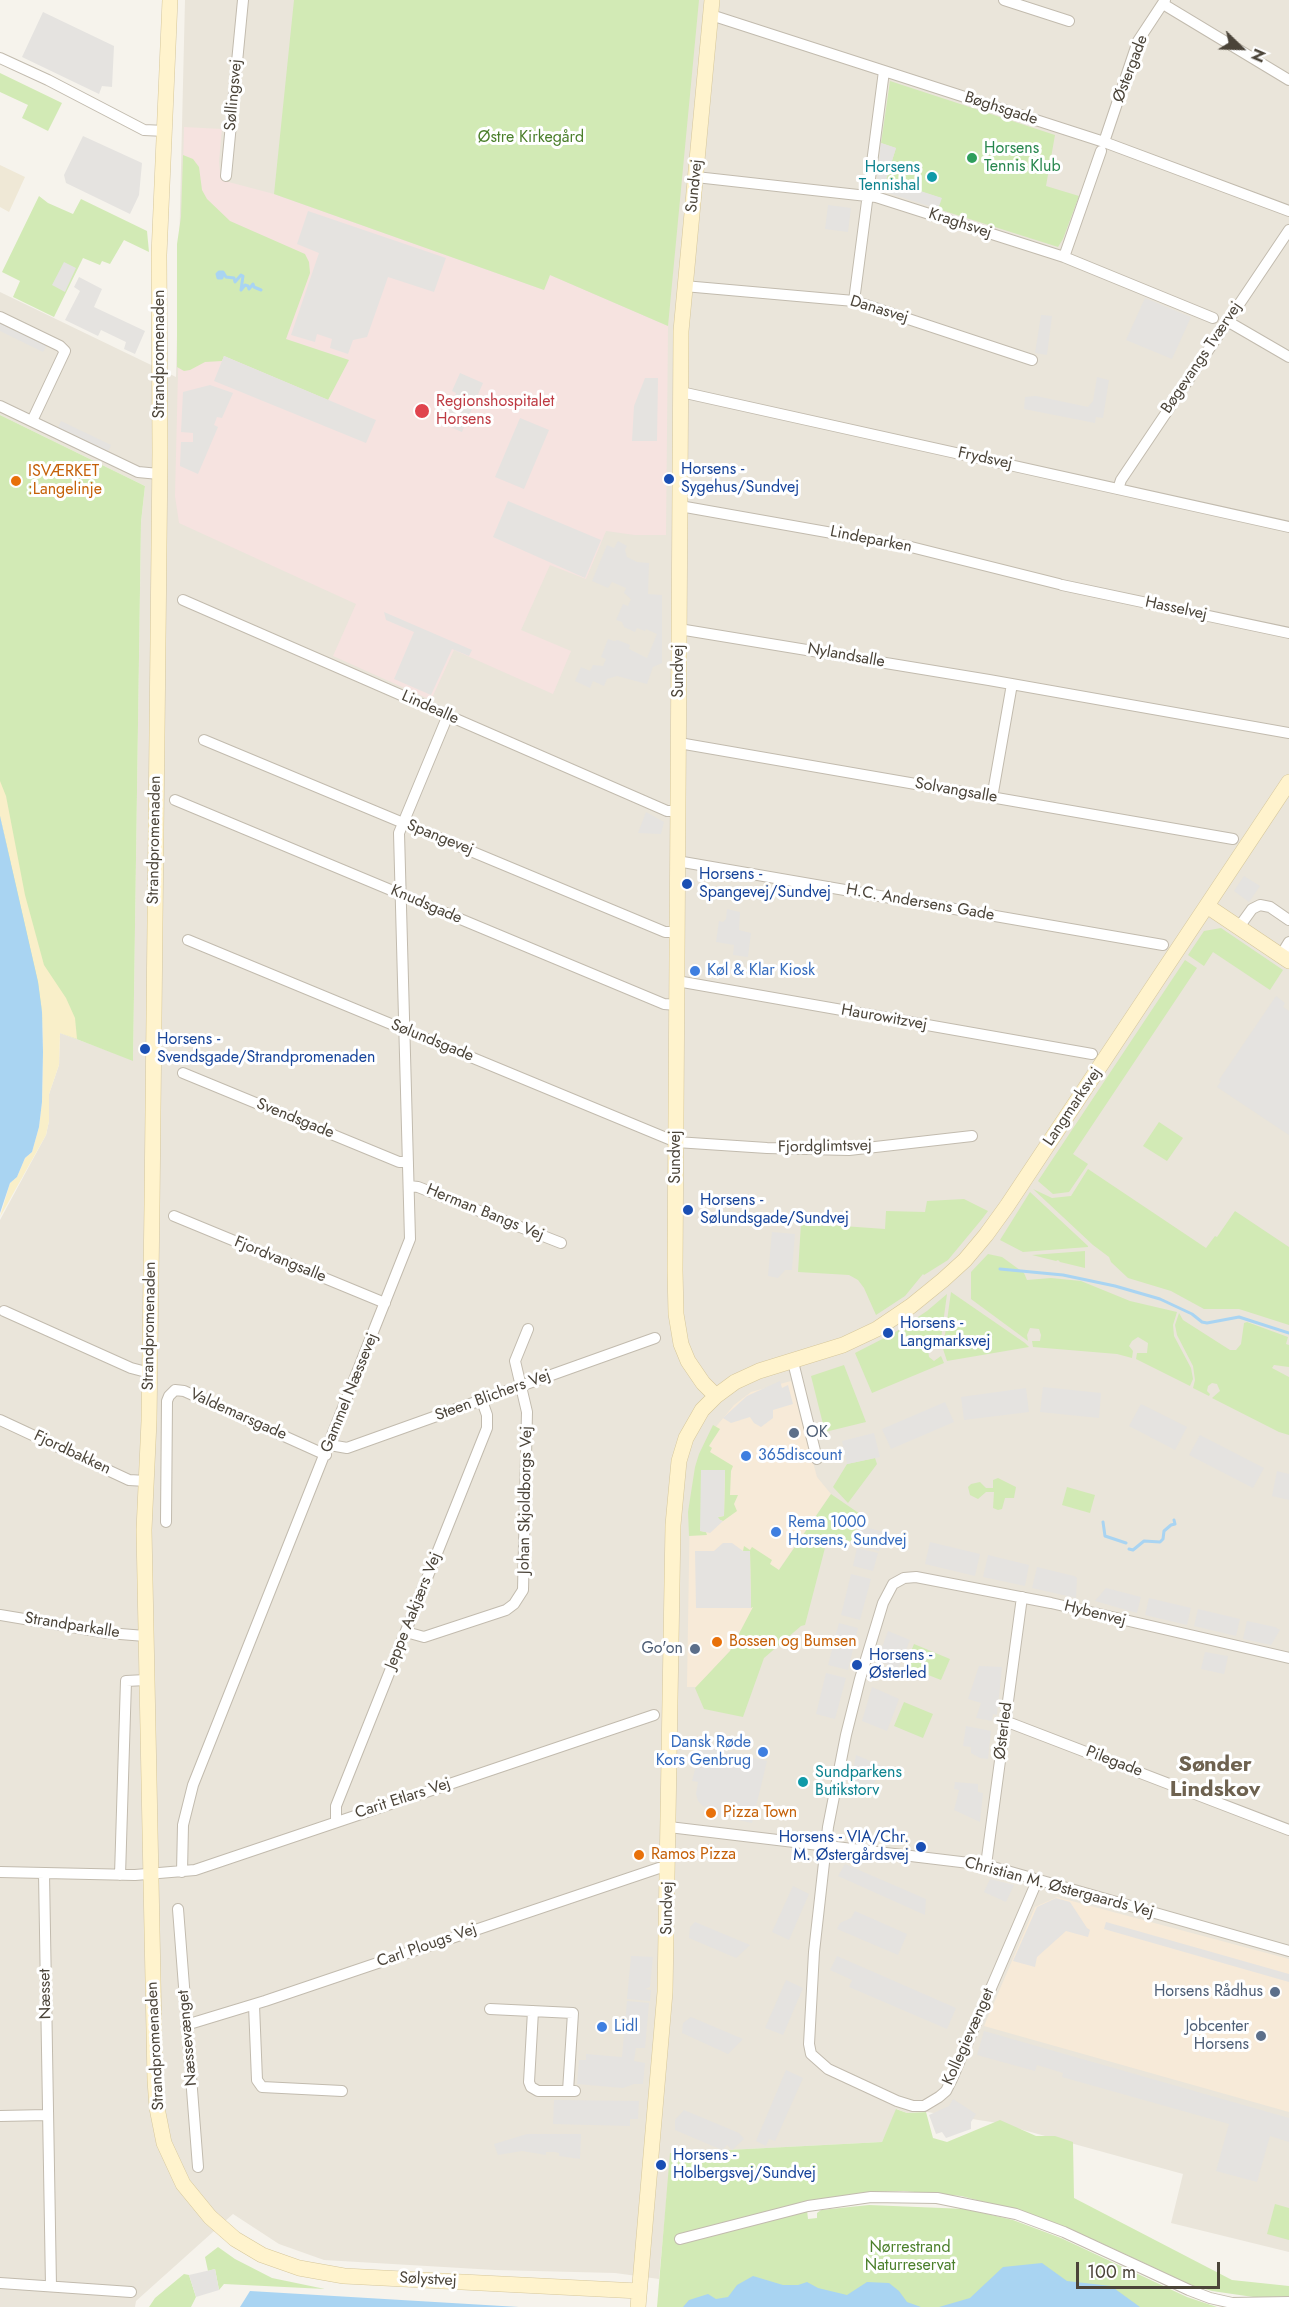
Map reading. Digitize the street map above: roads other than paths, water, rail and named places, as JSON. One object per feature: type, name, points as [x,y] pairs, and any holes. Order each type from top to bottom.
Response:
[{"type":"street","name":"Strandpromenaden","points":[[170,0],[159,255],[150,1372],[144,1530],[155,2080],[157,2108],[164,2143],[183,2184],[210,2217],[226,2232]]},
{"type":"street","name":"Søllingsvej","points":[[226,176],[243,0]]},
{"type":"street","points":[[1004,0],[1069,21]]},
{"type":"street","points":[[1164,2],[1289,80]]},
{"type":"street","name":"Østergade","points":[[1064,257],[1138,41],[1164,2]]},
{"type":"street","name":"Bøghsgade","points":[[712,7],[884,71],[1289,210]]},
{"type":"street","name":"Sundvej","points":[[638,2307],[664,2003],[669,1868],[674,1525],[679,1461],[686,1438],[694,1423],[716,1396],[703,1383],[688,1361],[676,1326],[681,392],[684,286],[712,7]]},
{"type":"street","points":[[0,58],[144,130],[165,131]]},
{"type":"street","points":[[854,301],[884,71]]},
{"type":"street","name":"Kraghsvej","points":[[696,177],[867,195],[1064,257],[1213,318]]},
{"type":"street","name":"Bøgevangs Tværvej","points":[[1119,489],[1121,480],[1289,230]]},
{"type":"street","name":"Danasvej","points":[[684,286],[854,301],[1032,360]]},
{"type":"street","points":[[0,317],[60,346],[65,351],[32,421]]},
{"type":"street","points":[[1227,321],[1289,357]]},
{"type":"street","name":"Frydsvej","points":[[681,392],[1289,527]]},
{"type":"street","points":[[0,406],[138,472],[159,474]]},
{"type":"street","name":"Lindeparken","points":[[680,506],[911,547],[1061,585]]},
{"type":"street","name":"Hasselvej","points":[[1061,585],[1289,633]]},
{"type":"street","name":"Lindealle","points":[[183,600],[667,811],[678,812]]},
{"type":"street","name":"Nylandsalle","points":[[679,629],[1289,733]]},
{"type":"street","points":[[992,798],[1012,684]]},
{"type":"street","name":"Gammel Næssevej","points":[[182,1872],[183,1825],[189,1798],[410,1239],[399,833],[448,715]]},
{"type":"street","name":"Spangevej","points":[[204,740],[665,932],[677,932]]},
{"type":"street","name":"Solvangsalle","points":[[679,743],[1233,839]]},
{"type":"street","name":"Langmarksvej","points":[[716,1396],[753,1374],[843,1345],[877,1329],[911,1306],[964,1260],[1007,1206],[1289,782]]},
{"type":"street","name":"Knudsgade","points":[[175,800],[664,1004],[677,1005]]},
{"type":"street","name":"H.C. Andersens Gade","points":[[677,861],[1163,945]]},
{"type":"street","points":[[1239,927],[1256,906],[1266,905],[1289,920]]},
{"type":"street","points":[[1207,906],[1285,958],[1289,942]]},
{"type":"street","name":"Sølundsgade","points":[[188,940],[676,1142]]},
{"type":"street","name":"Haurowitzvej","points":[[677,981],[1092,1054]]},
{"type":"street","name":"Svendsgade","points":[[183,1073],[399,1162],[408,1162]]},
{"type":"street","name":"Fjordglimtsvej","points":[[676,1142],[767,1148],[849,1149],[972,1136]]},
{"type":"street","name":"Herman Bangs Vej","points":[[409,1186],[418,1187],[561,1243]]},
{"type":"street","name":"Fjordvangsalle","points":[[174,1216],[385,1303]]},
{"type":"street","points":[[4,1311],[131,1368],[150,1372]]},
{"type":"street","points":[[522,1386],[515,1361],[528,1329]]},
{"type":"street","name":"Steen Blichers Vej","points":[[328,1450],[347,1448],[656,1338]]},
{"type":"street","points":[[793,1362],[817,1459]]},
{"type":"street","name":"Johan Skjoldborgs Vej","points":[[405,1632],[418,1636],[429,1636],[506,1610],[520,1597],[525,1583],[527,1418],[522,1386]]},
{"type":"street","name":"Valdemarsgade","points":[[166,1522],[167,1401],[176,1390],[184,1391],[328,1450]]},
{"type":"street","name":"Jeppe Aakjærs Vej","points":[[336,1822],[336,1806],[487,1428],[487,1415],[482,1401]]},
{"type":"street","name":"Fjordbakken","points":[[0,1420],[129,1480],[146,1481]]},
{"type":"street","name":"Hybenvej","points":[[825,1845],[846,1735],[860,1679],[887,1591],[900,1580],[915,1577],[1022,1597],[1289,1658]]},
{"type":"street","name":"Østerled","points":[[986,1865],[1022,1597]]},
{"type":"street","name":"Strandparkalle","points":[[0,1615],[145,1636]]},
{"type":"street","points":[[120,1875],[126,1681],[146,1680]]},
{"type":"street","name":"Carit Etlars Vej","points":[[150,1875],[195,1870],[654,1715]]},
{"type":"street","name":"Pilegade","points":[[1005,1721],[1289,1830]]},
{"type":"street","name":"Christian M. Østergaards Vej","points":[[669,1827],[986,1865],[1289,1951]]},
{"type":"street","name":"Kollegievænget","points":[[825,1845],[816,1925],[808,2044],[812,2054],[828,2069],[897,2101],[913,2106],[924,2106],[946,2091],[1037,1881]]},
{"type":"street","name":"Carl Plougs Vej","points":[[186,2025],[254,2005],[659,1868],[669,1868]]},
{"type":"street","points":[[0,1872],[150,1875]]},
{"type":"street","name":"Næsset","points":[[44,1873],[51,2286]]},
{"type":"street","name":"Næssevænget","points":[[178,1909],[198,2167]]},
{"type":"street","points":[[254,2005],[257,2080],[261,2087],[342,2091]]},
{"type":"street","points":[[490,2009],[533,2011],[573,2013],[572,2091],[538,2091],[531,2087],[529,2082],[533,2011]]},
{"type":"street","points":[[0,2116],[47,2115]]},
{"type":"street","points":[[680,2239],[808,2206],[871,2198],[937,2198],[1016,2214],[1097,2246],[1210,2298],[1232,2303],[1289,2302]]},
{"type":"street","name":"Sølystvej","points":[[226,2232],[275,2261],[322,2274],[639,2291]]},
{"type":"street","points":[[0,2283],[131,2292]]},
{"type":"water","points":[[0,816],[38,982],[42,1012],[43,1052],[39,1127],[32,1152],[25,1158],[17,1177],[10,1183],[0,1213]]},
{"type":"water","points":[[1042,2263],[1067,2281],[1111,2286],[1140,2307],[939,2307],[970,2298],[1003,2267]]},
{"type":"water","points":[[753,2276],[783,2285],[798,2285],[807,2282],[818,2288],[847,2295],[867,2282],[889,2283],[907,2302],[921,2307],[683,2307],[689,2300],[708,2294],[716,2299],[728,2297],[737,2285]]},
{"type":"water","points":[[250,2291],[519,2307],[240,2307]]},
{"type":"waterway","points":[[220,275],[220,273],[223,274],[222,278],[218,278],[217,274],[219,272],[223,272],[226,277],[234,278],[235,282],[241,275],[243,276],[241,290],[245,285],[249,289],[253,284],[261,290]]},
{"type":"waterway","points":[[1000,1269],[1063,1275],[1115,1286],[1160,1299],[1192,1314],[1202,1322],[1239,1317],[1289,1333]]},
{"type":"waterway","points":[[1129,1549],[1133,1550],[1144,1541],[1160,1542],[1164,1531],[1175,1524],[1174,1520]]},
{"type":"waterway","points":[[1103,1522],[1105,1536],[1126,1543]]},
{"type":"place","name":"Horsens Tennis Klub","points":[[972,158]]},
{"type":"place","name":"Horsens Tennishal","points":[[932,177]]},
{"type":"place","name":"Regionshospitalet Horsens","points":[[422,411]]},
{"type":"place","name":"Horsens - Sygehus/Sundvej","points":[[669,479]]},
{"type":"place","name":"ISVÆRKET :Langelinje","points":[[16,481]]},
{"type":"place","name":"Horsens - Spangevej/Sundvej","points":[[687,884]]},
{"type":"place","name":"Køl & Klar Kiosk","points":[[695,971]]},
{"type":"place","name":"Horsens - Svendsgade/Strandpromenaden","points":[[145,1049]]},
{"type":"place","name":"Horsens - Sølundsgade/Sundvej","points":[[688,1210]]},
{"type":"place","name":"Horsens - Langmarksvej","points":[[888,1333]]},
{"type":"place","name":"OK","points":[[794,1433]]},
{"type":"place","name":"365discount","points":[[746,1456]]},
{"type":"place","name":"Rema 1000 Horsens, Sundvej","points":[[776,1532]]},
{"type":"place","name":"Bossen og Bumsen","points":[[717,1642]]},
{"type":"place","name":"Go'on","points":[[695,1649]]},
{"type":"place","name":"Horsens - Østerled","points":[[857,1665]]},
{"type":"place","name":"Dansk Røde Kors Genbrug","points":[[763,1752]]},
{"type":"place","name":"Sundparkens Butikstorv","points":[[803,1782]]},
{"type":"place","name":"Pizza Town","points":[[711,1813]]},
{"type":"place","name":"Horsens - VIA/Chr. M. Østergårdsvej","points":[[921,1847]]},
{"type":"place","name":"Ramos Pizza","points":[[639,1855]]},
{"type":"place","name":"Horsens Rådhus","points":[[1275,1992]]},
{"type":"place","name":"Lidl","points":[[602,2027]]},
{"type":"place","name":"Jobcenter Horsens","points":[[1261,2036]]},
{"type":"place","name":"Horsens - Holbergsvej/Sundvej","points":[[661,2165]]},
{"type":"district","name":"Sønder Lindskov","points":[[1215,1778]]},
{"type":"park label","name":"Østre Kirkegård","points":[[531,138]]},
{"type":"park label","name":"Nørrestrand Naturreservat","points":[[910,2257]]}]
